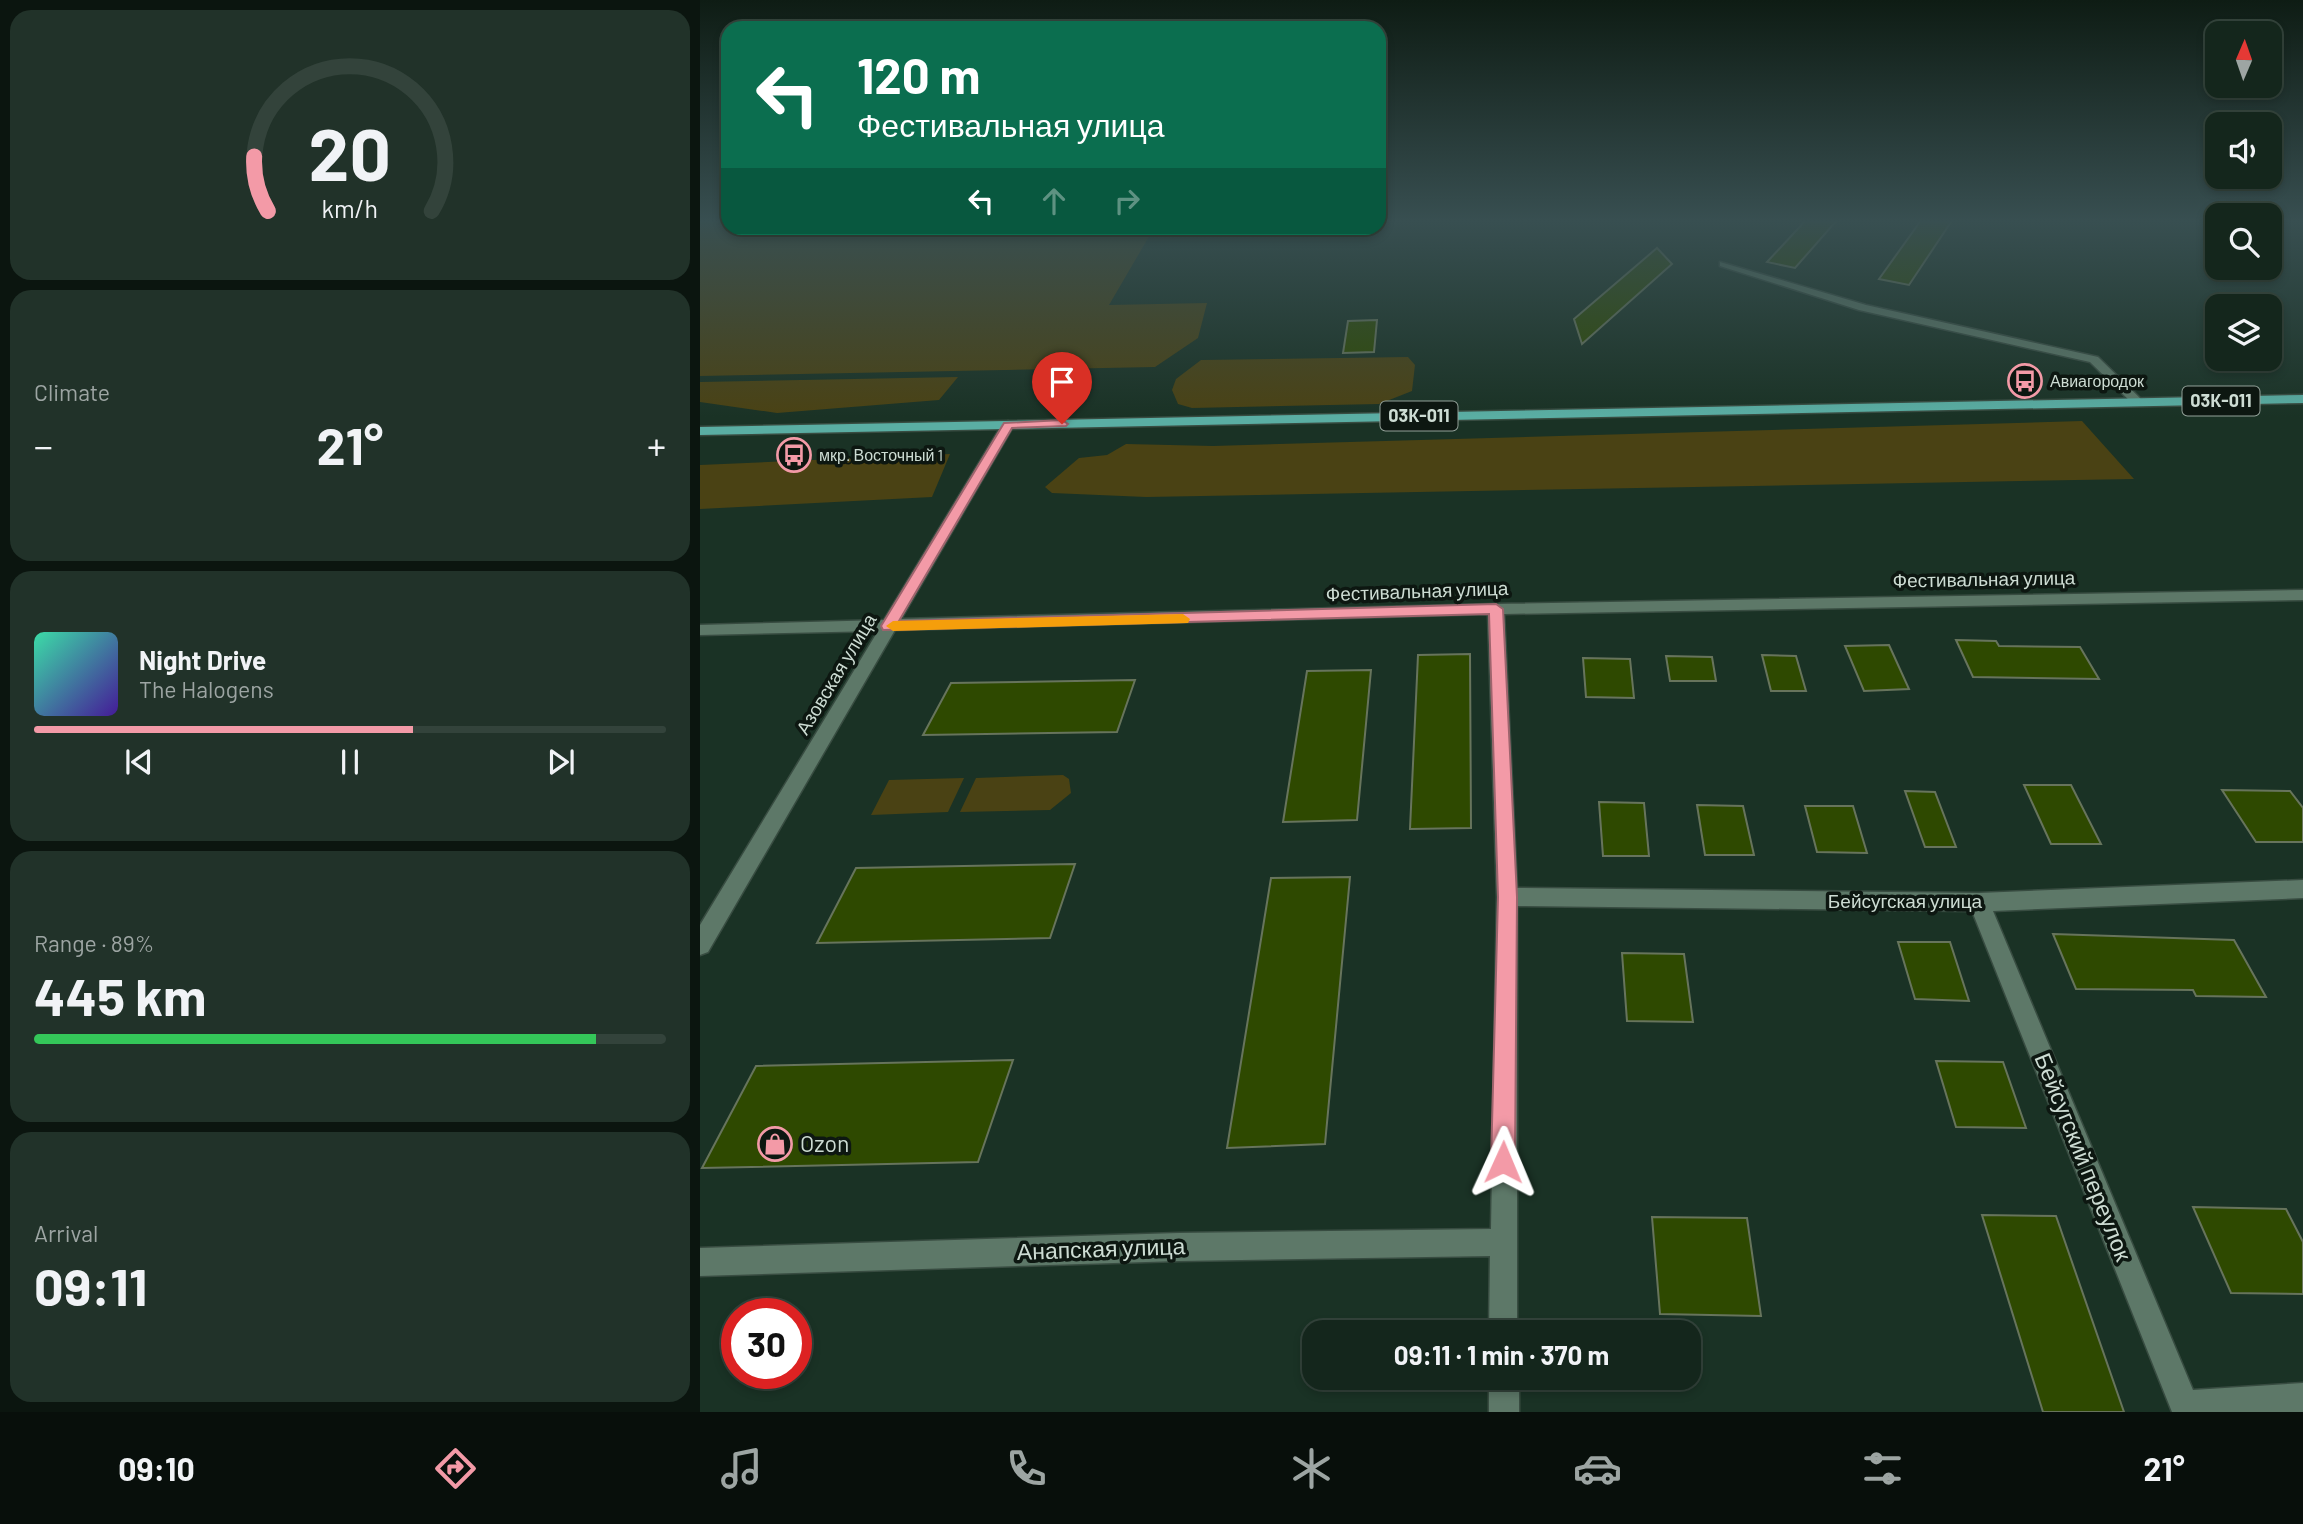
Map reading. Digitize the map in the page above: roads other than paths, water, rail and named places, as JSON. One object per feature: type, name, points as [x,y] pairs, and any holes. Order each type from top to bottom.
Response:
[{"type":"main road","name":"03К-011","points":[[700,431],[2303,399]]},
{"type":"street","points":[[1789,285],[1863,308],[2094,359],[2138,402]]},
{"type":"street","name":"Азовская улица","points":[[700,945],[1008,425]]},
{"type":"street","name":"Фестивальная улица","points":[[700,630],[1496,609],[2303,595]]},
{"type":"street","points":[[1496,609],[1507,897],[1503,1320]]},
{"type":"street","name":"Бейсугская улица","points":[[1507,897],[1979,902],[2303,889]]},
{"type":"street","name":"Бейсугский переулок","points":[[1979,902],[2186,1409]]},
{"type":"street","name":"Анапская улица","points":[[700,1262],[1193,1247],[1502,1242]]},
{"type":"street","points":[[1504,1390],[1504,1412]]},
{"type":"street","points":[[2186,1409],[2303,1398]]},
{"type":"place","name":"Авиагородок","points":[[2025,381]]},
{"type":"place","name":"мкр. Восточный 1","points":[[794,455]]},
{"type":"place","name":"Ozon","points":[[775,1144]]}]
